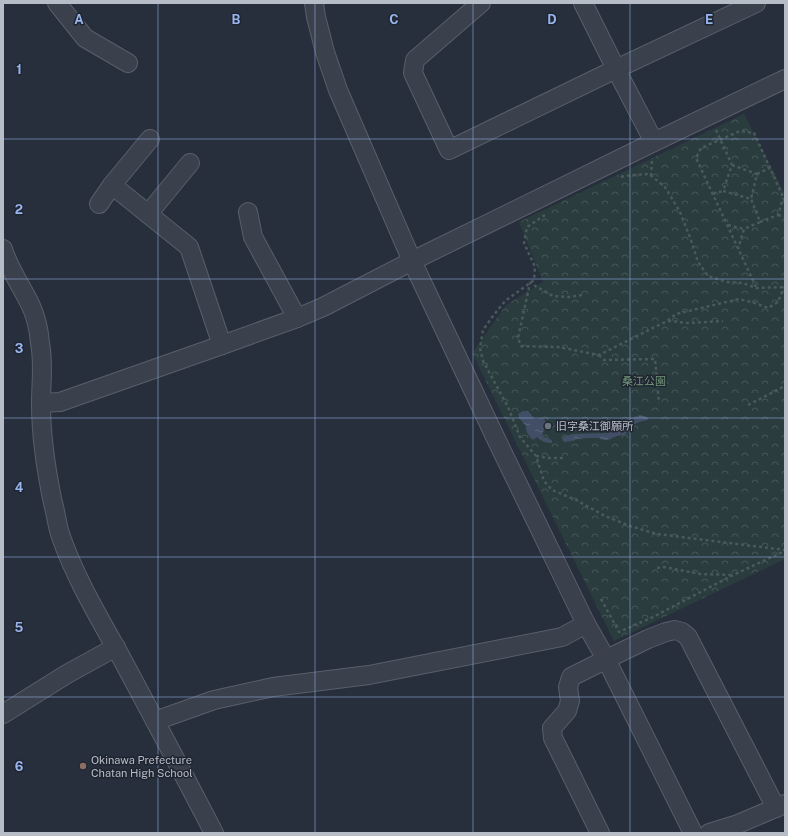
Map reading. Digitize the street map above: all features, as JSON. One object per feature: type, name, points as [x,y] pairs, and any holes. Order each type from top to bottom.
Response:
[{"type":"street","points":[[57,3],[85,38],[128,63]]},
{"type":"street","points":[[314,3],[325,52],[338,90],[412,261],[586,624],[606,659],[693,833]]},
{"type":"street","points":[[481,3],[415,60],[413,73],[449,150],[756,3]]},
{"type":"street","points":[[583,3],[653,147]]},
{"type":"street","points":[[41,403],[60,402],[297,318],[344,297],[412,261],[653,147],[785,79]]},
{"type":"street","points":[[99,204],[112,185],[150,139]]},
{"type":"street","points":[[148,214],[190,163]]},
{"type":"street","points":[[112,185],[189,247],[222,345]]},
{"type":"street","points":[[248,212],[252,236],[297,318]]},
{"type":"street","points":[[3,249],[12,271],[31,307],[37,324],[42,362],[42,434],[47,475],[60,532],[75,571],[214,833]]},
{"type":"street","points":[[155,720],[214,700],[273,687],[369,675],[562,637],[586,624]]},
{"type":"street","points":[[600,833],[553,738],[552,728],[567,711],[570,701],[568,687],[571,677],[648,639],[675,630],[682,632],[688,637],[780,806],[738,824],[709,833]]},
{"type":"street","points":[[3,714],[67,674],[116,647]]},
{"type":"path","points":[[716,129],[732,165],[723,191]]},
{"type":"path","points":[[756,288],[696,158],[701,148],[740,131],[754,133],[785,201]]},
{"type":"path","points":[[651,176],[653,147]]},
{"type":"path","points":[[732,165],[758,174],[770,168]]},
{"type":"path","points":[[599,355],[667,321],[676,314],[739,299],[768,308],[778,302],[784,287],[756,288],[743,283],[727,282],[708,276],[698,262],[680,212],[665,187],[649,174],[624,176],[617,179]]},
{"type":"path","points":[[758,174],[751,199],[760,222]]},
{"type":"path","points":[[713,194],[723,191],[751,199]]},
{"type":"path","points":[[778,215],[783,197]]},
{"type":"path","points":[[547,214],[527,227],[524,243],[535,267],[534,280],[505,301],[493,316],[483,330],[480,348],[483,361],[508,407],[520,437],[536,456],[544,481],[552,490],[576,500],[605,516],[630,526],[658,534],[785,551]]},
{"type":"path","points":[[728,225],[744,229],[778,215],[785,217]]},
{"type":"path","points":[[738,249],[744,229]]},
{"type":"path","points":[[530,283],[553,296],[569,297],[582,295]]},
{"type":"path","points":[[530,283],[518,338],[520,346],[558,347],[599,355],[604,360],[655,359],[659,403]]},
{"type":"path","points":[[667,321],[689,323],[723,321]]},
{"type":"path","points":[[748,405],[785,386]]},
{"type":"path","points":[[536,456],[565,458]]},
{"type":"path","points":[[601,599],[619,632],[653,617],[733,575],[785,551]]},
{"type":"path","points":[[657,568],[664,567],[700,574],[733,575]]},
{"type":"green space","name":"桑江公園","points":[[744,114],[785,194],[785,559],[614,641],[472,353],[506,305],[543,282],[519,222]]},
{"type":"water","points":[[523,411],[528,411],[535,419],[542,418],[545,420],[546,424],[542,436],[552,440],[552,443],[544,442],[537,437],[533,440],[532,439],[526,426],[519,418],[518,414]]},
{"type":"water","points":[[640,415],[647,417],[647,420],[634,425],[629,432],[624,435],[608,440],[586,438],[564,442],[562,439],[563,437],[573,434],[609,433],[625,420]]},
{"type":"place","name":"旧字桑江御願所","points":[[548,426]]},
{"type":"place","name":"Okinawa Prefecture Chatan High School","points":[[83,766]]}]
